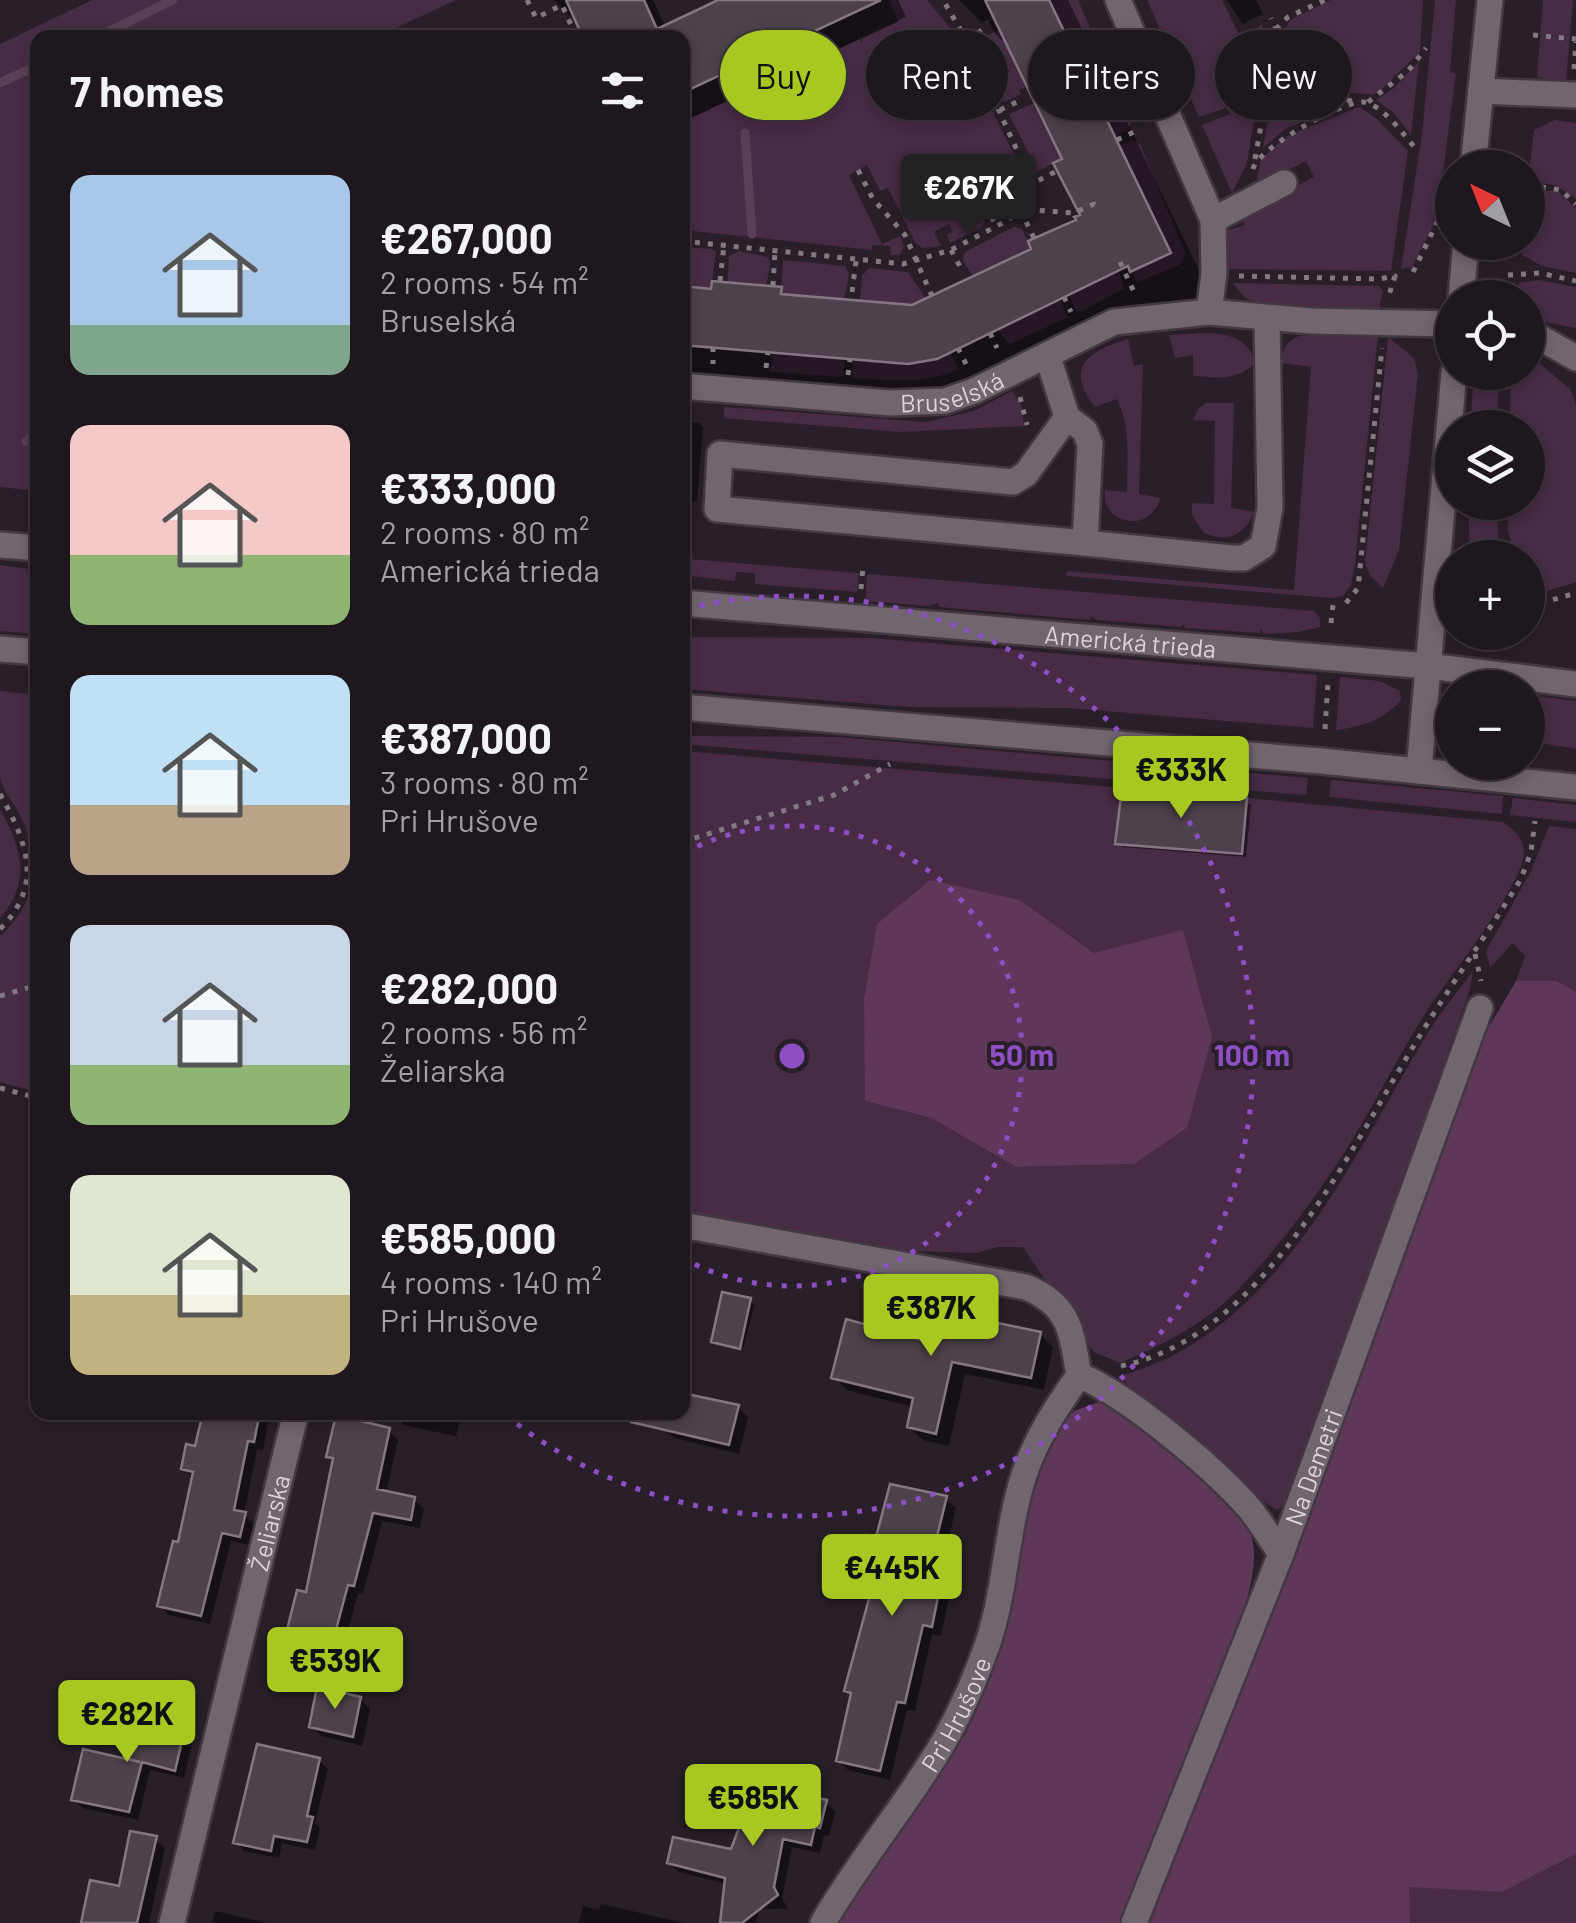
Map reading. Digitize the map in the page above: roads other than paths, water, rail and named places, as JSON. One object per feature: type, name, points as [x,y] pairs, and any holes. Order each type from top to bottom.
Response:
[{"type":"street","points":[[1118,0],[1213,220],[1214,274],[1209,312]]},
{"type":"street","points":[[1476,150],[1490,0]]},
{"type":"street","points":[[1481,90],[1574,87]]},
{"type":"street","points":[[1213,220],[1284,183]]},
{"type":"street","name":"Bruselská","points":[[690,387],[920,402],[960,398],[1114,322],[1209,312],[1267,318],[1435,323]]},
{"type":"street","points":[[1067,416],[1026,474],[1014,482],[720,454],[716,508],[1244,558],[1263,546],[1270,508],[1267,318]]},
{"type":"street","points":[[1545,340],[1576,358]]},
{"type":"street","points":[[1048,356],[1067,416],[1085,431],[1090,444],[1084,544]]},
{"type":"street","points":[[1419,772],[1452,390]]},
{"type":"street","points":[[0,544],[30,547]]},
{"type":"street","name":"Americká trieda","points":[[690,595],[1428,666],[1576,684]]},
{"type":"street","points":[[0,649],[30,651]]},
{"type":"street","points":[[690,707],[1576,788]]},
{"type":"street","name":"Na Demetri","points":[[1134,1923],[1281,1554],[1480,1008]]},
{"type":"street","points":[[690,1226],[1026,1287],[1042,1294],[1067,1319],[1079,1375],[1122,1398],[1205,1466],[1250,1510],[1281,1554]]},
{"type":"street","name":"Pri Hrušove","points":[[823,1923],[932,1762],[960,1709],[985,1652],[999,1601],[1023,1479],[1042,1430],[1079,1375]]},
{"type":"street","name":"Želiarska","points":[[172,1923],[294,1420]]},
{"type":"waterway","points":[[111,30],[173,0]]},
{"type":"waterway","points":[[0,83],[30,69]]},
{"type":"waterway","points":[[745,133],[752,234]]},
{"type":"waterway","points":[[26,441],[30,437]]}]
